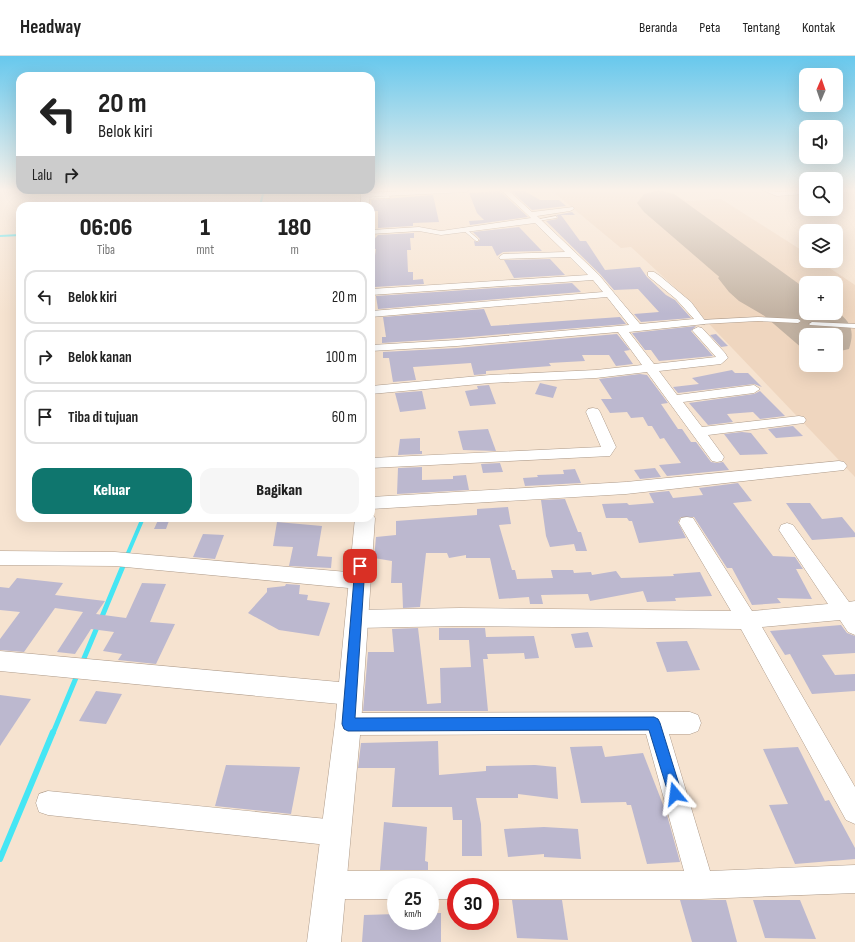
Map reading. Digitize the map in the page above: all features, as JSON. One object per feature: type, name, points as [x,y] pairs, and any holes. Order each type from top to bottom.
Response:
[{"type":"street","points":[[375,232],[387,231]]},
{"type":"street","points":[[428,231],[438,233],[449,231]]},
{"type":"street","points":[[549,231],[596,277],[637,328]]},
{"type":"street","points":[[375,240],[400,239]]},
{"type":"street","points":[[503,257],[573,254]]},
{"type":"street","points":[[375,390],[490,379],[596,374],[717,361],[722,358],[673,290],[651,274]]},
{"type":"street","points":[[375,292],[596,277]]},
{"type":"street","points":[[375,314],[611,294]]},
{"type":"street","points":[[375,348],[637,328],[700,326]]},
{"type":"street","points":[[622,330],[652,368],[717,457]]},
{"type":"street","points":[[674,399],[754,390]]},
{"type":"street","points":[[375,463],[605,452],[609,447],[593,412]]},
{"type":"street","points":[[699,432],[799,420]]},
{"type":"street","points":[[375,503],[626,488],[839,466]]},
{"type":"street","points":[[324,942],[332,885],[348,724],[364,522]]},
{"type":"street","points":[[687,523],[747,620],[855,810]]},
{"type":"street","points":[[787,530],[851,616]]},
{"type":"street","points":[[0,558],[122,559],[359,581]]},
{"type":"street","points":[[356,619],[460,617],[747,620],[851,616]]},
{"type":"street","points":[[0,661],[350,694]]},
{"type":"street","points":[[654,723],[701,885]]},
{"type":"street","points":[[348,724],[690,723]]},
{"type":"street","points":[[48,803],[337,833]]},
{"type":"street","points":[[332,885],[701,885],[855,878]]},
{"type":"lane","points":[[467,231],[477,240]]},
{"type":"lane","points":[[700,326],[745,319],[798,321]]},
{"type":"lane","points":[[812,324],[855,326]]},
{"type":"shaded area","points":[[601,231],[772,231],[799,249],[799,268],[830,268],[842,276],[799,276],[799,320],[843,320],[843,277],[855,285],[855,477],[671,284],[631,247],[621,248]]},
{"type":"building","points":[[523,231],[542,251],[503,252],[497,256],[492,246],[475,246],[474,241],[478,242],[480,239],[473,232]]},
{"type":"building","points":[[557,231],[573,231],[580,241],[586,241],[605,270],[640,267],[647,277],[666,295],[675,300],[691,318],[641,322],[634,314],[659,312],[638,289],[614,290]]},
{"type":"building","points":[[414,233],[414,238],[410,238],[411,250],[407,250],[408,272],[413,272],[413,280],[423,279],[424,284],[375,287],[375,238],[378,235]]},
{"type":"building","points":[[550,259],[565,275],[514,278],[504,260]]},
{"type":"building","points":[[572,283],[581,292],[378,309],[376,296]]},
{"type":"building","points":[[484,309],[491,326],[620,317],[626,324],[382,343],[382,337],[386,337],[383,317]]},
{"type":"building","points":[[696,326],[691,331],[713,356],[659,361],[651,350],[645,350],[632,333]]},
{"type":"building","points":[[617,334],[630,350],[624,351],[633,364],[616,366],[609,355],[582,355],[585,361],[549,363],[551,366],[486,371],[486,374],[474,375],[471,363],[413,367],[416,380],[393,382],[389,358],[383,358],[383,352],[457,348]]},
{"type":"building","points":[[716,334],[728,346],[721,347],[710,335]]},
{"type":"building","points":[[732,370],[735,373],[748,373],[762,387],[754,384],[678,393],[673,387],[699,384],[692,378]]},
{"type":"building","points":[[640,374],[647,375],[668,403],[661,404],[678,429],[682,429],[691,442],[696,442],[711,462],[723,462],[729,470],[667,476],[659,465],[681,463],[664,438],[660,439],[652,426],[648,426],[643,417],[631,418],[627,412],[610,413],[601,399],[612,399],[599,379]]},
{"type":"building","points":[[540,383],[557,387],[553,398],[535,394]]},
{"type":"building","points":[[489,385],[496,404],[470,406],[465,391],[478,389],[477,386]]},
{"type":"building","points":[[422,391],[426,409],[400,412],[395,393]]},
{"type":"building","points":[[760,391],[785,416],[760,419],[753,412],[727,414],[733,422],[708,425],[689,403],[754,394]]},
{"type":"building","points":[[793,426],[803,436],[776,438],[768,429]]},
{"type":"building","points":[[488,429],[496,451],[463,450],[458,431]]},
{"type":"building","points":[[742,432],[751,433],[768,454],[740,455],[724,434]]},
{"type":"building","points":[[420,438],[420,451],[422,451],[422,454],[398,455],[400,439]]},
{"type":"building","points":[[500,463],[503,472],[483,473],[481,464]]},
{"type":"building","points":[[422,467],[422,480],[453,479],[453,476],[466,475],[469,490],[397,494],[398,468]]},
{"type":"building","points":[[655,468],[661,477],[640,479],[634,470]]},
{"type":"building","points":[[575,469],[581,483],[525,486],[523,478],[538,477],[537,475],[564,474],[563,470]]},
{"type":"building","points":[[738,483],[752,501],[733,503],[773,556],[795,557],[803,569],[796,569],[812,599],[777,598],[781,603],[752,605],[732,568],[727,568],[694,517],[681,517],[678,522],[686,538],[639,543],[632,521],[629,521],[627,518],[606,518],[602,504],[627,503],[629,505],[654,503],[649,493],[669,491],[673,498],[703,495],[699,488]]},
{"type":"building","points":[[565,499],[578,532],[581,532],[587,551],[576,551],[574,544],[550,547],[546,536],[541,500]]},
{"type":"building","points":[[786,503],[810,503],[822,519],[842,517],[855,533],[855,537],[812,540]]},
{"type":"building","points":[[508,507],[511,524],[499,525],[512,570],[515,570],[517,579],[553,578],[551,570],[573,570],[574,573],[591,572],[592,575],[616,571],[621,578],[674,576],[673,574],[700,572],[712,596],[675,598],[676,601],[647,602],[643,591],[590,601],[588,594],[541,595],[543,604],[530,604],[529,597],[499,599],[490,558],[466,558],[466,555],[449,558],[447,553],[426,553],[420,607],[403,608],[402,583],[391,583],[392,561],[374,558],[376,537],[396,535],[396,521],[477,515],[477,509]]},
{"type":"building","points":[[157,522],[169,522],[166,529],[154,529]]},
{"type":"building","points":[[277,522],[322,526],[317,556],[332,557],[331,568],[289,566],[293,547],[273,546]]},
{"type":"building","points":[[203,534],[224,535],[215,559],[193,557]]},
{"type":"building","points":[[17,578],[63,583],[55,595],[105,601],[96,614],[126,618],[142,583],[166,584],[150,622],[175,624],[156,664],[118,660],[122,654],[103,651],[114,632],[91,629],[75,654],[57,652],[83,612],[55,608],[24,652],[0,650],[0,639],[20,612],[0,610],[0,587],[9,588]]},
{"type":"building","points":[[286,584],[300,585],[299,594],[308,595],[307,600],[330,603],[319,636],[279,630],[248,613],[267,592],[267,588],[285,586]]},
{"type":"building","points":[[841,625],[847,633],[855,636],[855,653],[822,655],[835,675],[855,674],[855,691],[812,694],[790,654],[785,655],[770,631]]},
{"type":"building","points":[[418,628],[427,704],[441,703],[440,668],[471,667],[469,640],[439,640],[439,628],[485,628],[486,637],[534,636],[539,658],[525,659],[524,653],[487,654],[488,659],[483,659],[488,711],[363,711],[368,652],[394,652],[392,629]]},
{"type":"building","points":[[588,632],[593,647],[575,648],[571,634]]},
{"type":"building","points":[[687,641],[700,670],[667,672],[656,642]]},
{"type":"building","points":[[96,691],[122,694],[106,724],[79,721]]},
{"type":"building","points":[[0,695],[31,699],[0,746]]},
{"type":"building","points":[[438,741],[439,775],[486,771],[486,766],[535,765],[556,767],[558,799],[518,794],[518,798],[476,798],[481,824],[482,856],[462,856],[462,820],[453,820],[452,807],[392,807],[395,768],[358,768],[361,743]]},
{"type":"building","points":[[602,746],[605,757],[643,753],[667,815],[680,862],[647,864],[631,805],[627,805],[626,802],[581,803],[570,747]]},
{"type":"building","points":[[798,747],[825,801],[829,800],[855,848],[855,859],[795,864],[769,805],[788,804],[763,749]]},
{"type":"building","points":[[226,765],[300,767],[291,814],[215,806]]},
{"type":"building","points":[[384,822],[427,827],[425,861],[428,862],[428,870],[380,870]]},
{"type":"building","points":[[544,827],[578,829],[581,859],[544,857],[544,854],[508,857],[504,829]]},
{"type":"building","points":[[512,900],[562,900],[568,940],[517,938]]},
{"type":"building","points":[[680,900],[726,900],[737,942],[692,942]]},
{"type":"building","points":[[753,900],[800,900],[816,939],[765,938]]},
{"type":"building","points":[[439,913],[441,913],[441,942],[362,942],[364,915],[387,914],[387,930],[439,930]]},
{"type":"waterway","points":[[0,236],[16,235]]},
{"type":"waterway","points":[[122,567],[141,522]]},
{"type":"waterway","points":[[101,619],[123,566]]},
{"type":"waterway","points":[[82,663],[98,625]]},
{"type":"waterway","points":[[53,733],[78,673]]},
{"type":"waterway","points":[[0,859],[53,732]]},
{"type":"taxiway","points":[[750,275],[735,274],[729,278],[747,296],[772,310],[812,328]]},
{"type":"runway","points":[[695,231],[817,328]]},
{"type":"route","points":[[360,566],[348,724],[654,723],[675,794]]}]
